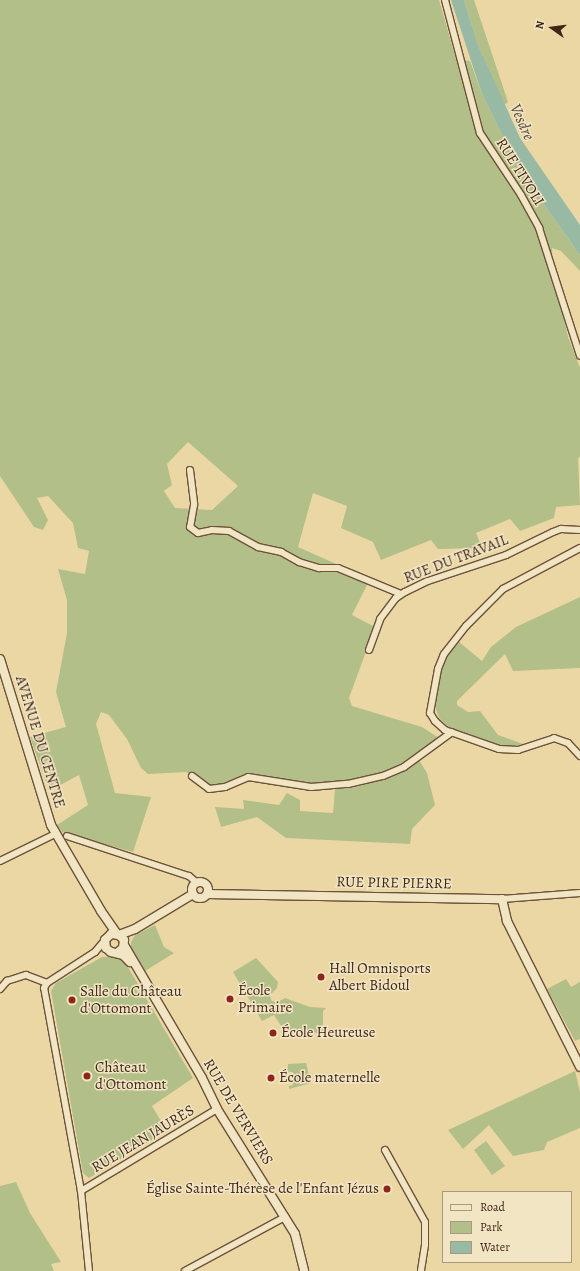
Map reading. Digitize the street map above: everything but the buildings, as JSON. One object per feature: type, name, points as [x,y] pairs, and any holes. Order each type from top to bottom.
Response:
[{"type":"street","name":"RUE TIVOLI","points":[[445,0],[480,134],[521,195],[539,228],[554,270],[568,322],[580,356]]},
{"type":"street","points":[[190,470],[194,505],[190,527],[198,533],[212,530],[229,531],[258,547],[281,552],[299,562],[319,568],[338,568],[401,594]]},
{"type":"street","name":"RUE DU TRAVAIL","points":[[369,650],[380,619],[401,594],[428,581],[506,555],[561,529],[580,530]]},
{"type":"street","points":[[580,548],[503,589],[451,644],[438,669],[430,713],[438,726],[508,751],[548,738],[562,739],[580,756]]},
{"type":"street","name":"AVENUE DU CENTRE","points":[[0,659],[55,834]]},
{"type":"street","points":[[192,776],[209,790],[225,787],[248,777],[311,787],[348,784],[383,776],[404,767],[452,732]]},
{"type":"street","points":[[0,861],[55,834],[101,911],[118,934]]},
{"type":"street","points":[[67,836],[182,873],[197,883],[205,884],[207,894],[201,898],[193,894]]},
{"type":"street","points":[[193,894],[193,887],[197,883]]},
{"type":"street","name":"RUE PIRE PIERRE","points":[[207,894],[502,899],[580,893]]},
{"type":"street","points":[[89,1271],[80,1190],[44,988],[46,983],[95,952],[107,938],[132,930],[193,894]]},
{"type":"street","points":[[502,899],[506,921],[578,1058],[580,1067]]},
{"type":"street","points":[[101,911],[107,938],[108,951]]},
{"type":"street","points":[[95,952],[108,951],[117,953],[132,930]]},
{"type":"street","name":"RUE DE VERVIERS","points":[[118,934],[138,972],[202,1078],[217,1109],[295,1234],[304,1271]]},
{"type":"street","name":"RUE DE VERVIERS","points":[[117,953],[123,955],[138,972]]},
{"type":"street","points":[[0,989],[8,982],[26,975],[46,983]]},
{"type":"street","name":"RUE JEAN JAURÈS","points":[[80,1190],[217,1109]]},
{"type":"street","points":[[385,1150],[425,1222],[425,1245],[421,1271]]},
{"type":"street","points":[[185,1271],[285,1217]]},
{"type":"green space","points":[[0,0],[439,0],[456,59],[470,61],[482,94],[520,171],[580,255],[580,271],[561,251],[552,248],[553,272],[568,337],[580,368],[580,457],[578,458],[580,505],[556,507],[554,518],[520,531],[510,519],[476,533],[482,548],[438,549],[431,540],[381,560],[373,542],[341,528],[347,506],[313,493],[298,547],[370,579],[352,615],[375,627],[349,698],[352,706],[422,727],[439,738],[425,750],[393,768],[377,775],[338,784],[292,784],[261,776],[244,776],[212,787],[186,772],[148,774],[141,768],[127,739],[109,715],[101,712],[96,724],[115,793],[151,797],[133,852],[62,832],[57,825],[88,805],[79,775],[49,791],[30,737],[66,727],[56,692],[67,633],[67,600],[58,569],[85,574],[89,551],[78,548],[73,523],[48,496],[37,498],[48,520],[43,530],[34,527],[0,476]],"holes":[[[188,442],[238,486],[212,510],[175,508],[164,491],[172,485],[167,464]]]},
{"type":"green space","points":[[464,0],[474,0],[508,102],[504,105],[478,45]]},
{"type":"green space","points":[[580,597],[580,668],[513,671],[505,654],[457,701],[457,705],[468,712],[480,711],[498,735],[523,744],[507,748],[450,728],[439,718],[434,704],[436,686],[446,658],[458,641],[482,661],[491,647],[516,627]]},
{"type":"green space","points":[[419,760],[427,773],[435,805],[412,829],[410,844],[286,838],[257,817],[221,827],[215,807],[244,809],[243,800],[279,805],[287,793],[300,800],[300,811],[333,813],[335,789],[356,787],[389,776]]},
{"type":"green space","points":[[155,925],[164,947],[174,953],[145,971],[131,948],[131,942],[135,935]]},
{"type":"green space","points":[[102,957],[122,957],[193,1078],[152,1106],[167,1131],[89,1178],[83,1173],[51,991],[56,983]]},
{"type":"green space","points":[[256,958],[278,982],[277,988],[270,995],[271,1000],[276,1003],[285,998],[310,1007],[326,1008],[323,1011],[323,1033],[285,1032],[274,1015],[262,1021],[233,972]]},
{"type":"green space","points":[[566,979],[571,987],[580,982],[580,1039],[575,1041],[547,989]]},
{"type":"green space","points":[[306,1063],[311,1083],[289,1089],[289,1086],[293,1085],[293,1072],[287,1072],[288,1064]]},
{"type":"green space","points":[[575,1071],[580,1092],[580,1128],[547,1142],[544,1150],[513,1156],[489,1125],[463,1149],[448,1130]]},
{"type":"green space","points":[[486,1141],[505,1166],[492,1175],[474,1150]]},
{"type":"green space","points":[[16,1182],[30,1213],[61,1262],[51,1264],[54,1271],[0,1271],[0,1186]]},
{"type":"water","points":[[451,0],[464,0],[478,45],[520,138],[580,225],[580,255],[520,171],[482,94]]},
{"type":"place","name":"Hall Omnisports Albert Bidoul","points":[[321,977]]},
{"type":"place","name":"École Primaire","points":[[230,999]]},
{"type":"place","name":"Salle du Château d'Ottomont","points":[[72,1000]]},
{"type":"place","name":"École Heureuse","points":[[273,1033]]},
{"type":"place","name":"Château d'Ottomont","points":[[87,1076]]},
{"type":"place","name":"École maternelle","points":[[271,1078]]},
{"type":"place","name":"Église Sainte-Thérèse de l'Enfant Jézus","points":[[387,1189]]},
{"type":"water label","name":"Vesdre","points":[[522,122]]}]
